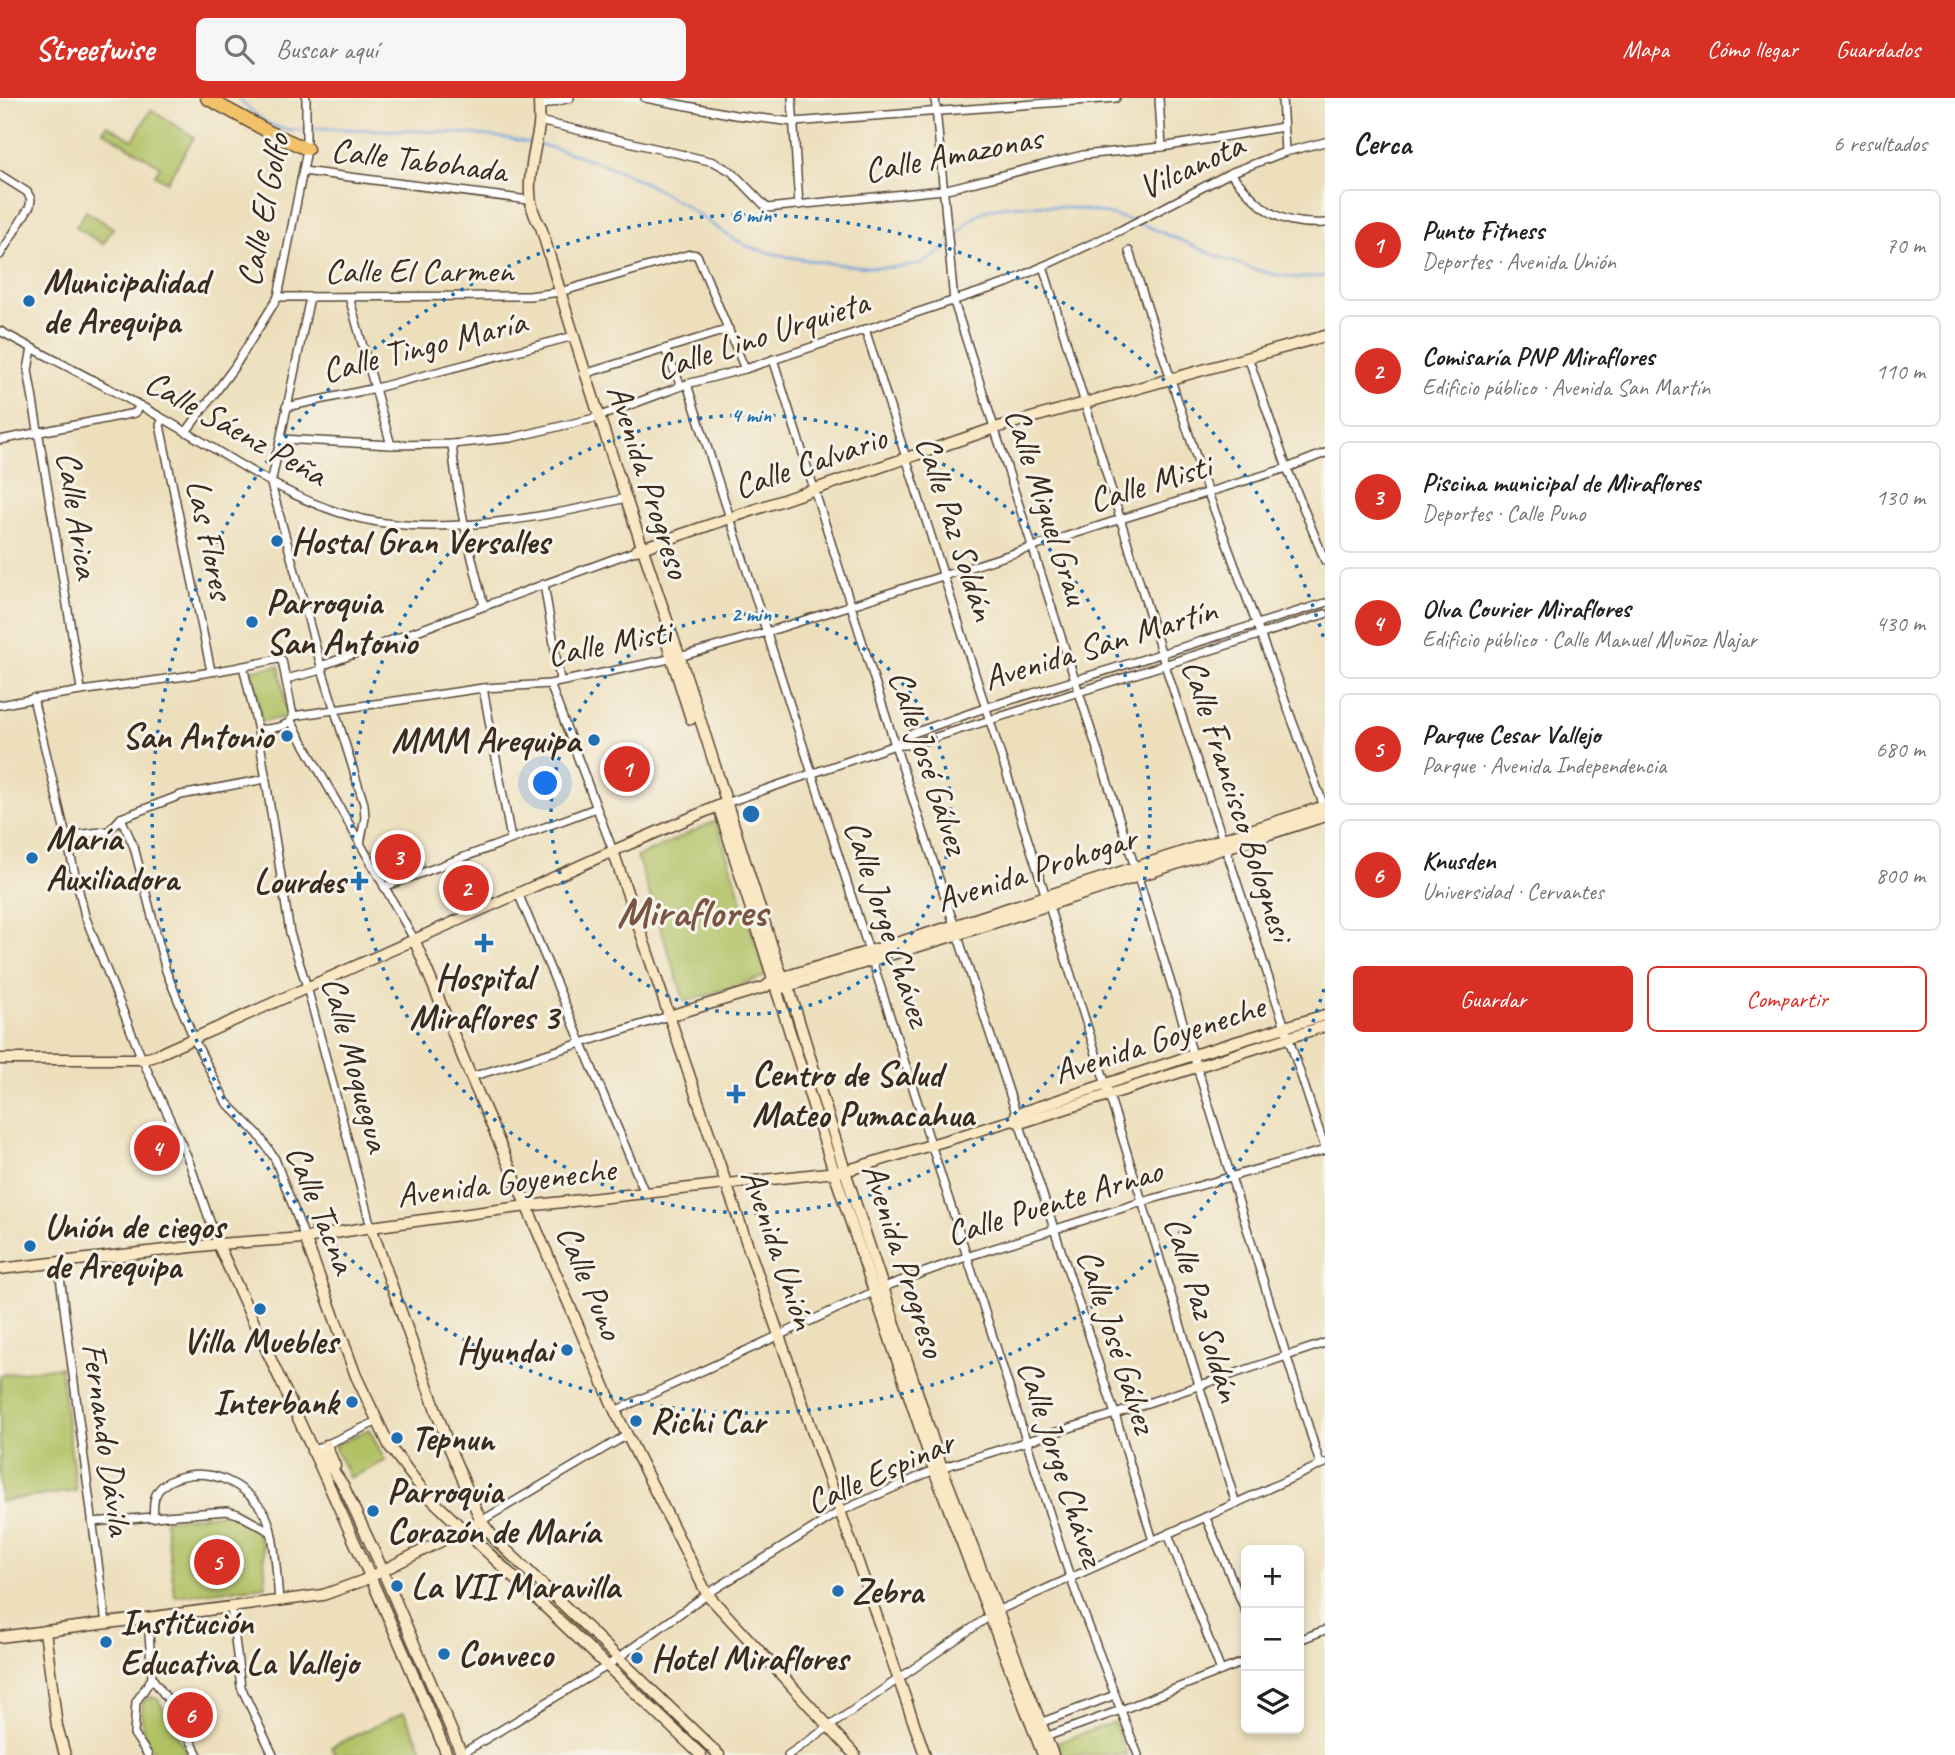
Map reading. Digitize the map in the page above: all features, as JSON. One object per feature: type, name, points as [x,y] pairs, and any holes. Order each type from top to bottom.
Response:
[{"type":"main road","points":[[207,98],[279,137],[307,142]]},
{"type":"street","name":"Calle El Golfo","points":[[186,432],[235,366],[278,298],[303,172],[307,142],[306,98]]},
{"type":"street","points":[[538,101],[570,98]]},
{"type":"street","points":[[645,98],[735,115],[793,122],[1116,98]]},
{"type":"street","points":[[792,98],[799,205]]},
{"type":"street","name":"Calle Miguel Grau","points":[[935,98],[954,302],[1323,1464]]},
{"type":"street","points":[[1159,98],[1162,147]]},
{"type":"street","points":[[1282,98],[1285,152]]},
{"type":"street","name":"Avenida Progreso","points":[[538,101],[539,122],[529,200],[534,228],[624,499],[638,550],[676,658],[777,984],[938,1469],[1041,1738],[1053,1755]]},
{"type":"street","name":"Calle Amazonas","points":[[539,122],[714,162],[732,173],[767,208],[943,190],[1083,155],[1162,147],[1283,127]]},
{"type":"street","name":"Vilcanota","points":[[1123,229],[1230,173],[1285,152],[1325,142]]},
{"type":"street","name":"Calle Tabohada","points":[[303,172],[529,200]]},
{"type":"street","points":[[1230,173],[1250,196],[1282,220],[1325,223]]},
{"type":"street","points":[[0,175],[27,192],[32,199],[0,254]]},
{"type":"street","name":"Calle Lino Urquieta","points":[[281,439],[391,445],[452,444],[511,438],[597,418],[684,385],[745,369],[1007,283],[1123,229]]},
{"type":"street","points":[[1129,251],[1208,493],[1325,809]]},
{"type":"street","name":"Calle El Carmen","points":[[278,298],[496,297],[556,292],[690,254],[697,255],[729,329]]},
{"type":"street","name":"Calle Francisco Bolognesi","points":[[1043,266],[1165,665],[1226,842],[1325,1149]]},
{"type":"street","points":[[310,297],[271,484],[322,668],[364,804],[365,818],[360,844]]},
{"type":"street","points":[[349,297],[391,445]]},
{"type":"street","points":[[584,374],[729,329],[745,369]]},
{"type":"street","name":"Calle Paz Soldán","points":[[865,329],[1108,1090],[1236,1504]]},
{"type":"street","name":"Calle Sáenz Peña","points":[[0,331],[140,406],[271,484],[329,509],[377,522],[413,526],[463,524],[543,515],[624,499]]},
{"type":"street","name":"Calle Calvario","points":[[286,679],[322,668],[679,534],[995,428],[1325,336]]},
{"type":"street","name":"Avenida Progreso","points":[[571,337],[597,418]]},
{"type":"street","name":"Calle Tingo María","points":[[286,407],[376,388],[571,337]]},
{"type":"street","name":"Calle Arica","points":[[32,348],[28,370],[80,690]]},
{"type":"street","name":"Calle Jorge Chávez","points":[[665,349],[684,385],[730,519],[1069,1577],[1138,1755]]},
{"type":"street","points":[[1248,357],[1287,468],[1321,541],[1325,561]]},
{"type":"street","name":"Calle José Gálvez","points":[[773,359],[895,745],[1115,1413],[1153,1541]]},
{"type":"street","points":[[0,440],[135,413],[140,406]]},
{"type":"street","name":"Las Flores","points":[[163,419],[160,425],[211,671]]},
{"type":"street","points":[[452,444],[455,484],[484,606]]},
{"type":"street","name":"Calle Misti","points":[[258,730],[285,725],[292,718],[334,709],[483,688],[550,684],[676,658],[767,632],[1208,493],[1325,453]]},
{"type":"street","points":[[544,584],[560,680]]},
{"type":"street","name":"Avenida San Martín","points":[[895,745],[908,735],[985,708],[1325,603]]},
{"type":"street","name":"Avenida San Martín","points":[[142,1059],[194,1039],[613,850],[722,805],[895,745],[911,745],[1325,614]]},
{"type":"street","points":[[0,705],[278,659],[282,660],[286,679]]},
{"type":"street","name":"Calle Moquegua","points":[[243,666],[258,730],[290,933],[371,1227],[449,1447],[481,1521],[494,1538],[719,1755]]},
{"type":"street","name":"Calle Puno","points":[[286,679],[292,718],[414,939],[615,1411],[707,1594],[855,1755]]},
{"type":"street","name":"Avenida Unión","points":[[550,684],[613,850],[925,1755]]},
{"type":"street","points":[[483,688],[511,839]]},
{"type":"street","points":[[33,698],[85,916],[142,1059],[187,1156],[218,1244],[372,1576],[447,1755]]},
{"type":"street","points":[[67,836],[109,831],[121,818],[181,795],[265,779]]},
{"type":"street","points":[[384,887],[596,808]]},
{"type":"street","name":"Avenida Prohogar","points":[[471,1077],[957,930],[1325,809]]},
{"type":"street","name":"Calle Tacna","points":[[121,818],[134,847],[166,971],[194,1039],[226,1102],[258,1134],[275,1159],[356,1376],[390,1447],[425,1493],[701,1755]]},
{"type":"street","points":[[519,892],[645,1193]]},
{"type":"street","name":"Avenida Goyeneche","points":[[0,1269],[218,1244],[305,1238],[527,1206],[839,1172],[1108,1090],[1196,1068],[1325,1015]]},
{"type":"street","name":"Avenida Goyeneche","points":[[1108,1090],[1193,1055],[1325,1026]]},
{"type":"street","points":[[0,1059],[142,1059]]},
{"type":"street","name":"Calle Puente Arnao","points":[[615,1411],[880,1289],[966,1257],[1325,1149]]},
{"type":"street","name":"Fernando Dávila","points":[[58,1262],[106,1623]]},
{"type":"street","name":"Calle Espinar","points":[[461,1754],[607,1665],[707,1594],[841,1511],[938,1469],[1325,1343]]},
{"type":"street","points":[[312,1451],[378,1421]]},
{"type":"street","points":[[0,1637],[334,1592],[372,1576],[481,1521],[627,1435]]},
{"type":"street","points":[[326,1445],[461,1754]]},
{"type":"street","points":[[312,1451],[321,1453],[343,1485]]},
{"type":"street","points":[[788,1755],[994,1614],[1069,1577],[1323,1464]]},
{"type":"street","points":[[153,1518],[155,1498],[163,1483],[185,1475],[218,1476],[241,1489],[251,1497],[267,1519],[279,1601]]},
{"type":"street","points":[[92,1522],[227,1511],[271,1532]]},
{"type":"street","points":[[1206,1518],[1244,1608]]},
{"type":"street","points":[[1168,1534],[1221,1671]]},
{"type":"street","points":[[231,1607],[241,1688],[273,1755]]},
{"type":"street","points":[[148,1618],[152,1678],[174,1708],[198,1755]]},
{"type":"street","points":[[1304,1638],[1325,1630]]},
{"type":"street","points":[[45,1631],[57,1726],[65,1755]]},
{"type":"street","points":[[410,1665],[422,1662]]},
{"type":"street","points":[[1041,1738],[1241,1663]]},
{"type":"street","points":[[148,1755],[134,1734],[136,1702],[152,1678]]},
{"type":"street","points":[[419,1686],[431,1683]]},
{"type":"street","points":[[1036,1725],[1115,1695]]},
{"type":"street","points":[[690,1745],[700,1737]]},
{"type":"street","name":"Avenida Progreso","points":[[1041,1738],[1043,1755]]},
{"type":"green space","points":[[151,110],[194,137],[167,182],[155,175],[160,166],[103,131],[107,125],[133,140]]},
{"type":"green space","points":[[86,211],[113,228],[103,244],[76,227]]},
{"type":"green space","points":[[279,666],[288,717],[261,721],[251,670]]},
{"type":"green space","points":[[716,821],[766,976],[685,1002],[637,857]]},
{"type":"green space","points":[[403,834],[427,865],[389,881],[371,849]]},
{"type":"green space","points":[[60,1367],[76,1491],[0,1501],[0,1375]]},
{"type":"green space","points":[[369,1429],[385,1461],[350,1478],[334,1446]]},
{"type":"green space","points":[[224,1513],[238,1517],[255,1530],[262,1549],[266,1586],[175,1596],[165,1520]]},
{"type":"green space","points":[[481,1533],[605,1654],[599,1657],[476,1536]]},
{"type":"green space","points":[[151,1697],[158,1699],[188,1755],[155,1755],[151,1749],[143,1729],[142,1715],[144,1700]]},
{"type":"green space","points":[[404,1712],[425,1755],[335,1755],[331,1747]]},
{"type":"green space","points":[[1114,1722],[1127,1755],[1061,1755],[1057,1743]]},
{"type":"waterway","points":[[238,98],[263,120],[291,130],[314,128],[452,133],[534,144]]},
{"type":"waterway","points":[[541,145],[592,160],[626,174],[683,204],[741,243],[766,252],[832,264],[898,267],[923,263],[946,247]]},
{"type":"waterway","points":[[950,242],[978,214],[997,208],[1036,206],[1078,209],[1132,221]]},
{"type":"waterway","points":[[1138,223],[1257,270],[1298,278],[1325,276]]},
{"type":"place","name":"Municipalidad de Arequipa","points":[[29,301]]},
{"type":"place","name":"Hostal Gran Versalles","points":[[277,541]]},
{"type":"place","name":"Parroquia San Antonio","points":[[252,622]]},
{"type":"place","name":"San Antonio","points":[[287,736]]},
{"type":"place","name":"MMM Arequipa","points":[[594,740]]},
{"type":"place","name":"Punto Fitness","points":[[627,769]]},
{"type":"place","name":"Piscina municipal de Miraflores","points":[[398,857]]},
{"type":"place","name":"María Auxiliadora","points":[[32,858]]},
{"type":"place","name":"Lourdes","points":[[359,881]]},
{"type":"place","name":"Comisaría PNP Miraflores","points":[[466,888]]},
{"type":"place","name":"Hospital Miraflores 3","points":[[484,943]]},
{"type":"place","name":"Centro de Salud Mateo Pumacahua","points":[[736,1094]]},
{"type":"place","name":"Olva Courier Miraflores","points":[[157,1148]]},
{"type":"place","name":"Unión de ciegos de Arequipa","points":[[30,1246]]},
{"type":"place","name":"Villa Muebles","points":[[260,1309]]},
{"type":"place","name":"Hyundai","points":[[567,1350]]},
{"type":"place","name":"Interbank","points":[[352,1402]]},
{"type":"place","name":"Richi Car","points":[[636,1421]]},
{"type":"place","name":"Tepnun","points":[[397,1438]]},
{"type":"place","name":"Parroquia Corazón de María","points":[[373,1511]]},
{"type":"place","name":"Parque Cesar Vallejo","points":[[217,1562]]},
{"type":"place","name":"La VII Maravilla","points":[[397,1586]]},
{"type":"place","name":"Zebra","points":[[838,1591]]},
{"type":"place","name":"Institución Educativa La Vallejo","points":[[106,1642]]},
{"type":"place","name":"Conveco","points":[[444,1654]]},
{"type":"place","name":"Hotel Miraflores","points":[[637,1658]]},
{"type":"place","name":"Knusden","points":[[190,1715]]},
{"type":"district","name":"Miraflores","points":[[692,912]]}]
